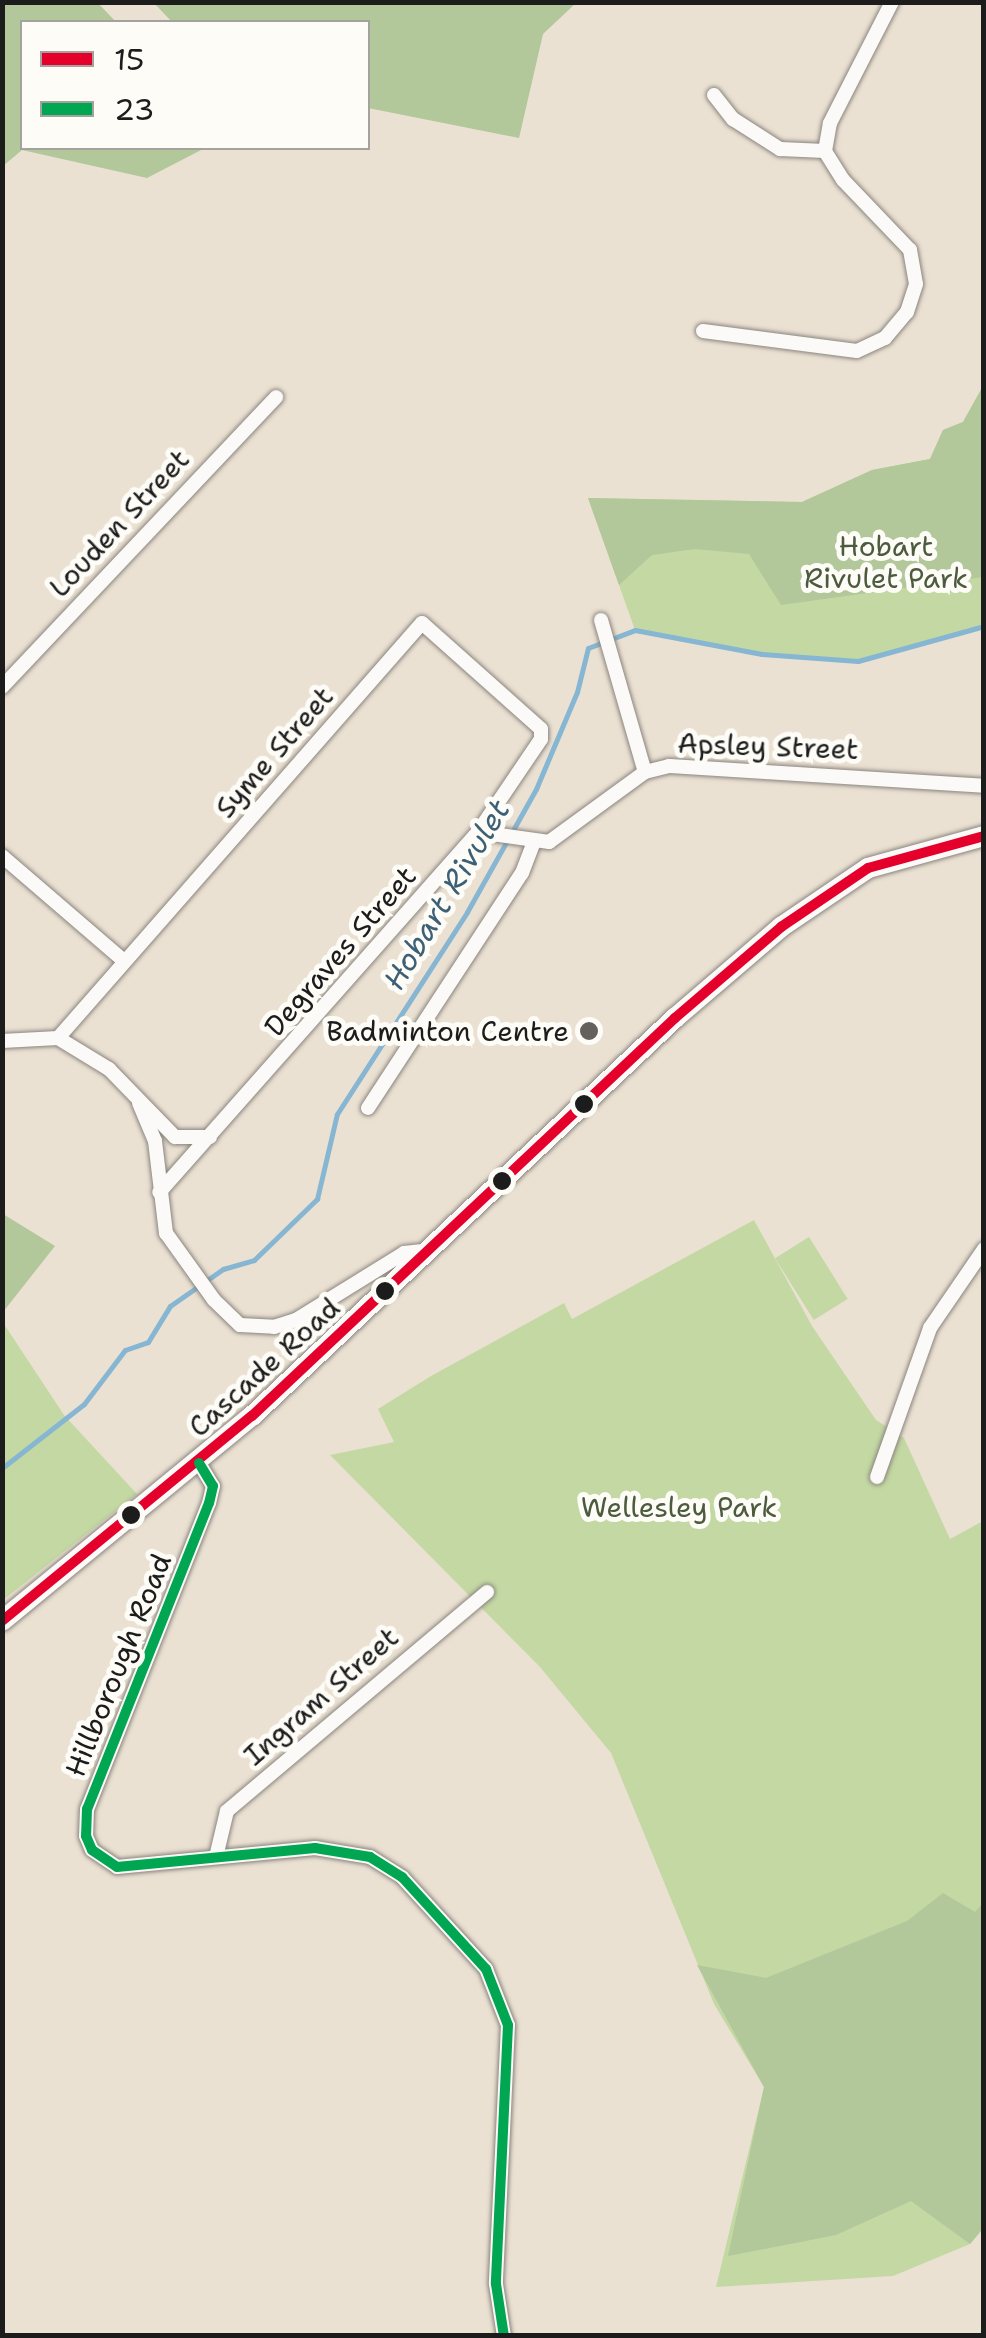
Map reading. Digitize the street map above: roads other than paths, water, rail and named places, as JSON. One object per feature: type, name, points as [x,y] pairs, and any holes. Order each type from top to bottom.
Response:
[{"type":"street","points":[[703,331],[857,352],[885,338],[907,312],[916,284],[910,250],[843,180],[825,152],[830,123],[892,2]]},
{"type":"street","points":[[714,95],[733,119],[780,150],[825,152]]},
{"type":"street","name":"Louden Street","points":[[2,687],[276,397]]},
{"type":"street","name":"Syme Street","points":[[58,1038],[422,623],[542,732]]},
{"type":"street","points":[[603,626],[645,772]]},
{"type":"street","name":"Degraves Street","points":[[160,1192],[478,832],[542,732]]},
{"type":"street","name":"Apsley Street","points":[[533,844],[563,835],[645,772],[668,766],[984,782]]},
{"type":"street","points":[[368,1108],[522,873],[533,844],[478,832]]},
{"type":"street","name":"Cascade Road","points":[[2,1621],[199,1464],[432,1250],[705,990],[822,895],[884,860],[984,836]]},
{"type":"street","points":[[2,856],[124,960]]},
{"type":"street","points":[[2,1041],[58,1038],[109,1069],[175,1137],[210,1137]]},
{"type":"street","points":[[140,1103],[155,1141],[166,1233],[214,1300],[240,1324],[274,1327],[328,1304],[404,1253],[432,1250]]},
{"type":"street","points":[[877,1477],[930,1328],[984,1249]]},
{"type":"street","name":"Hillborough Road","points":[[199,1464],[213,1486],[209,1503],[84,1825],[92,1850],[117,1867],[315,1848],[370,1857],[414,1889],[496,1986],[508,2026],[496,2284],[504,2336]]},
{"type":"street","name":"Ingram Street","points":[[216,1857],[227,1810],[487,1592]]},
{"type":"waterway","name":"Hobart Rivulet","points":[[2,1468],[84,1404],[125,1350],[148,1342],[170,1306],[223,1269],[254,1260],[317,1199],[337,1114],[467,912],[536,789],[577,692],[588,648],[635,630],[762,654],[858,661],[984,626]]},
{"type":"place","name":"Badminton Centre","points":[[589,1031]]},
{"type":"park label","name":"Hobart Rivulet Park","points":[[886,562]]},
{"type":"park label","name":"Wellesley Park","points":[[679,1507]]}]
